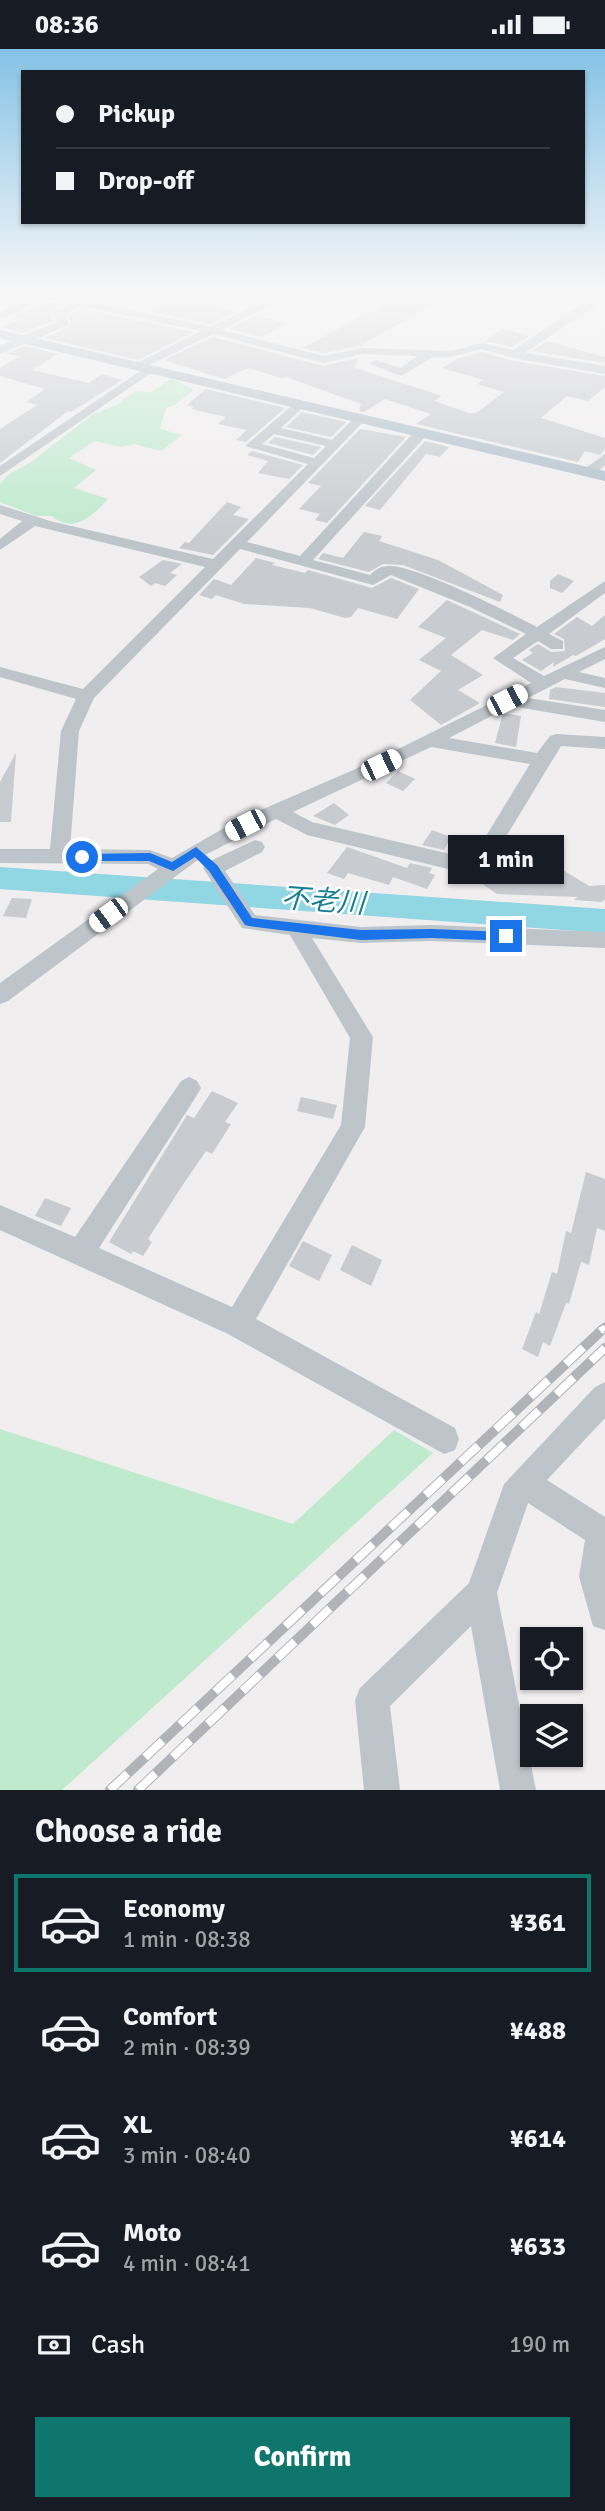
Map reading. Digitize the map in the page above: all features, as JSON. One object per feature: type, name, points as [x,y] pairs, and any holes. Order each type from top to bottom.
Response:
[{"type":"main road","points":[[180,375],[597,474]]},
{"type":"street","points":[[0,471],[134,375]]},
{"type":"street","points":[[302,404],[252,446],[315,462]]},
{"type":"street","points":[[59,858],[70,731],[86,696],[213,564],[361,418]]},
{"type":"street","points":[[271,429],[333,444]]},
{"type":"street","points":[[303,562],[421,433]]},
{"type":"street","points":[[597,474],[605,458]]},
{"type":"street","points":[[0,509],[32,520],[213,564]]},
{"type":"street","points":[[0,545],[32,520]]},
{"type":"street","points":[[234,543],[373,580],[383,571],[392,570],[508,616],[557,645]]},
{"type":"street","points":[[542,682],[501,658],[538,635],[605,586]]},
{"type":"street","points":[[0,996],[196,851],[245,825],[429,741],[605,652]]},
{"type":"street","points":[[0,672],[86,696]]},
{"type":"street","points":[[562,673],[605,683]]},
{"type":"street","points":[[507,700],[605,716]]},
{"type":"street","points":[[278,812],[307,828],[477,868],[555,740],[605,743]]},
{"type":"street","points":[[429,741],[542,759]]},
{"type":"street","points":[[214,872],[255,847]]},
{"type":"street","points":[[196,851],[249,922],[361,935],[432,933],[605,940]]},
{"type":"street","points":[[0,856],[150,857],[167,871]]},
{"type":"street","points":[[238,1324],[353,1127],[362,1037],[300,937]]},
{"type":"street","points":[[81,1252],[189,1087]]},
{"type":"street","points":[[0,1217],[238,1324],[443,1439]]},
{"type":"street","points":[[382,1790],[372,1700],[481,1593],[516,1495],[524,1483],[605,1397]]},
{"type":"street","points":[[524,1483],[603,1533],[595,1577],[605,1614]]},
{"type":"street","points":[[481,1593],[518,1790]]},
{"type":"green space","points":[[172,378],[194,390],[175,405],[166,408],[160,429],[182,435],[161,451],[134,444],[121,447],[94,441],[69,458],[96,470],[74,488],[108,499],[95,512],[82,521],[67,523],[52,516],[36,516],[0,502],[0,484],[8,475],[31,462],[93,414],[116,405],[135,391],[151,392]]},
{"type":"green space","points":[[0,1429],[293,1524],[394,1430],[433,1453],[62,1790],[0,1790]]},
{"type":"building","points":[[55,375],[89,383],[100,375],[106,375],[122,380],[71,412],[68,411],[0,463],[0,429],[37,405],[26,402],[45,389],[0,376]]},
{"type":"building","points":[[212,375],[232,375],[224,379]]},
{"type":"building","points":[[272,375],[378,375],[442,396],[434,401],[476,413],[504,392],[477,384],[483,380],[467,375],[605,376],[605,387],[588,401],[567,396],[541,418],[605,438],[605,449],[600,455],[585,451],[578,462],[416,424],[431,414],[385,399],[364,412],[359,411],[361,404],[286,377]]},
{"type":"building","points":[[206,389],[285,408],[246,442],[236,440],[247,430],[218,424],[226,417],[191,409],[194,407],[187,405]]},
{"type":"building","points":[[302,412],[346,422],[331,437],[286,427]]},
{"type":"building","points":[[360,429],[406,437],[327,523],[315,520],[320,514],[299,509],[321,486],[308,483]]},
{"type":"building","points":[[275,437],[321,447],[313,455],[268,443]]},
{"type":"building","points":[[425,441],[449,447],[440,457],[426,454],[380,510],[365,506]]},
{"type":"building","points":[[252,451],[303,465],[289,479],[258,473],[268,461],[247,455]]},
{"type":"building","points":[[227,502],[241,507],[233,515],[249,519],[213,555],[179,548],[185,542],[189,543]]},
{"type":"building","points":[[364,532],[382,536],[379,541],[438,560],[503,595],[500,602],[403,565],[383,564],[369,572],[318,559],[323,553],[343,558]]},
{"type":"building","points":[[256,558],[275,563],[272,565],[305,573],[308,570],[372,588],[391,578],[419,589],[397,619],[358,608],[351,617],[345,618],[310,608],[244,604],[216,595],[212,599],[199,595],[214,579],[231,585]]},
{"type":"building","points":[[163,560],[182,564],[170,573],[177,575],[165,586],[155,583],[151,586],[139,577]]},
{"type":"building","points":[[558,574],[574,581],[562,593],[550,588],[550,581]]},
{"type":"building","points":[[447,600],[520,634],[513,640],[482,630],[451,655],[483,675],[458,690],[480,703],[441,725],[410,700],[441,671],[419,660],[446,638],[418,627]]},
{"type":"building","points":[[605,615],[605,639],[576,656],[573,655],[553,667],[554,662],[541,671],[522,660],[533,653],[529,650],[538,644],[551,652],[565,651],[564,639],[554,634],[577,617],[592,626]]},
{"type":"building","points":[[556,687],[605,693],[605,707],[549,699],[550,690]]},
{"type":"building","points":[[503,713],[521,716],[516,747],[495,743]]},
{"type":"building","points":[[16,753],[11,822],[0,822],[0,782]]},
{"type":"building","points":[[398,771],[415,779],[403,791],[386,783]]},
{"type":"building","points":[[334,803],[349,815],[335,825],[313,816]]},
{"type":"building","points":[[432,830],[451,837],[444,850],[422,845]]},
{"type":"building","points":[[347,847],[407,868],[410,863],[432,868],[429,873],[435,875],[427,889],[393,877],[389,885],[348,873],[344,879],[327,873]]},
{"type":"building","points":[[529,849],[589,886],[605,885],[605,899],[602,902],[574,900],[578,897],[497,894],[475,879],[486,874],[506,851],[519,859]]},
{"type":"building","points":[[12,898],[32,899],[26,918],[3,916]]},
{"type":"building","points":[[212,1091],[238,1103],[225,1122],[231,1124],[212,1154],[206,1151],[182,1186],[148,1239],[152,1242],[143,1256],[133,1251],[131,1254],[109,1242],[187,1115],[194,1118]]},
{"type":"building","points":[[301,1097],[337,1105],[333,1119],[297,1111]]},
{"type":"building","points":[[586,1172],[605,1179],[605,1231],[597,1228],[589,1265],[581,1262],[569,1304],[566,1303],[550,1346],[543,1342],[538,1357],[522,1349],[536,1312],[539,1314],[552,1272],[557,1274],[566,1231],[571,1233]]},
{"type":"building","points":[[45,1198],[71,1208],[61,1226],[35,1216]]},
{"type":"building","points":[[303,1241],[332,1255],[319,1281],[289,1266]]},
{"type":"building","points":[[352,1245],[382,1260],[371,1286],[340,1270]]},
{"type":"waterway","name":"不老川","points":[[0,878],[605,921]]},
{"type":"railway","points":[[600,1331],[605,1327]]},
{"type":"railway","points":[[110,1790],[602,1330]]},
{"type":"railway","points":[[138,1790],[605,1348]]},
{"type":"route","points":[[82,857],[150,857],[173,867],[196,851],[213,868],[215,875],[249,922],[361,935],[432,933],[506,936]]}]
